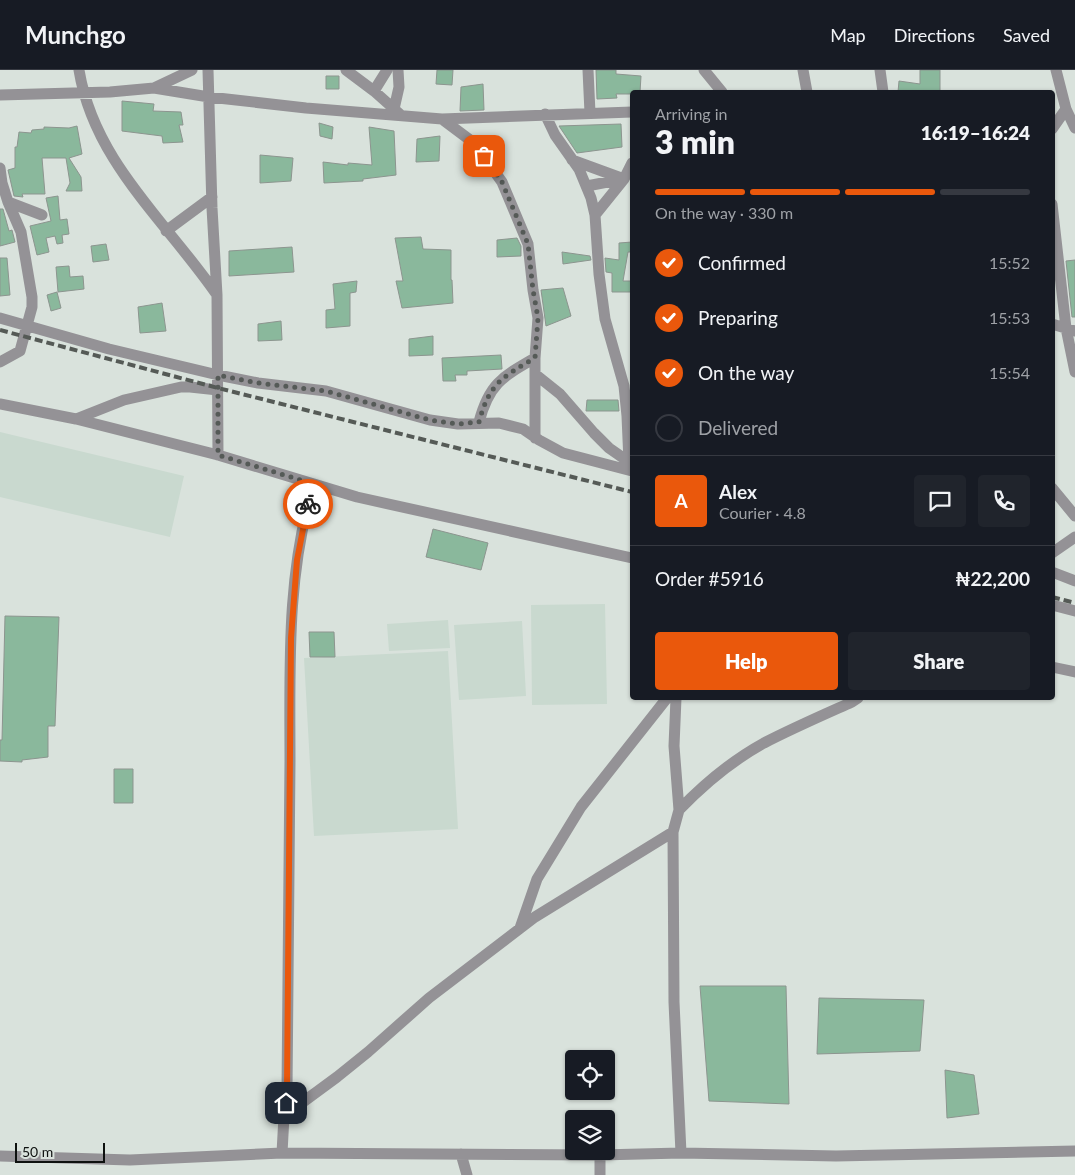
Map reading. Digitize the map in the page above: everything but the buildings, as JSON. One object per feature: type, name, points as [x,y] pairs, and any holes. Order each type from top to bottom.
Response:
[{"type":"street","points":[[79,70],[82,92],[96,127],[120,171],[217,295]]},
{"type":"street","points":[[154,88],[192,70]]},
{"type":"street","points":[[208,70],[217,295],[218,455]]},
{"type":"street","points":[[346,70],[398,113]]},
{"type":"street","points":[[374,92],[387,70]]},
{"type":"street","points":[[398,70],[398,113]]},
{"type":"street","points":[[588,70],[590,114]]},
{"type":"street","points":[[704,70],[720,90]]},
{"type":"street","points":[[803,70],[807,90]]},
{"type":"street","points":[[880,70],[883,90]]},
{"type":"street","points":[[1055,128],[1075,128],[1066,108],[1056,70]]},
{"type":"street","points":[[0,95],[110,92],[154,88],[209,97],[398,113],[442,119],[630,112]]},
{"type":"street","points":[[1055,125],[1066,108]]},
{"type":"street","points":[[545,114],[555,135],[579,169],[587,186],[595,215],[599,274],[605,319],[624,386],[630,453]]},
{"type":"street","points":[[442,119],[474,143],[502,182],[528,244],[538,318],[535,358],[535,438]]},
{"type":"street","points":[[572,160],[628,178]]},
{"type":"street","points":[[0,168],[8,202],[21,232],[32,297],[32,307],[20,351],[0,362]]},
{"type":"street","points":[[587,186],[628,178]]},
{"type":"street","points":[[595,215],[628,178]]},
{"type":"street","points":[[166,230],[212,197]]},
{"type":"street","points":[[8,202],[42,215]]},
{"type":"street","points":[[1055,232],[1062,296],[1070,323],[1075,372]]},
{"type":"street","points":[[1055,288],[1062,296]]},
{"type":"street","points":[[0,318],[109,349],[218,375],[258,383],[326,391],[430,420],[458,424],[499,422],[523,429],[535,438],[564,453],[630,467]]},
{"type":"street","points":[[1055,324],[1070,323]]},
{"type":"street","points":[[479,422],[492,388],[504,377],[535,358]]},
{"type":"street","points":[[535,374],[560,394],[609,448],[630,466]]},
{"type":"street","points":[[76,419],[124,400],[180,388],[190,387],[218,390]]},
{"type":"street","points":[[0,404],[76,419],[218,455],[357,497],[630,558]]},
{"type":"street","points":[[282,1152],[287,1090],[291,638],[297,560],[306,510],[314,484]]},
{"type":"street","points":[[1055,492],[1075,516]]},
{"type":"street","points":[[1055,551],[1075,537]]},
{"type":"street","points":[[1055,573],[1075,581]]},
{"type":"street","points":[[1055,607],[1075,611]]},
{"type":"street","points":[[1055,668],[1075,672]]},
{"type":"street","points":[[520,928],[537,878],[581,808],[665,700]]},
{"type":"street","points":[[676,700],[674,738],[679,810],[673,832],[674,1002],[681,1153]]},
{"type":"street","points":[[679,810],[708,782],[757,748],[855,700]]},
{"type":"street","points":[[284,1116],[353,1065],[429,998],[520,928],[558,902],[673,832]]},
{"type":"street","points":[[0,1156],[130,1160],[282,1152],[565,1155]]},
{"type":"street","points":[[615,1155],[681,1153],[836,1156],[1075,1152]]},
{"type":"street","points":[[461,1154],[467,1175]]},
{"type":"street","points":[[600,1160],[600,1175]]},
{"type":"shaded area","points":[[0,432],[184,476],[170,537],[0,497]]},
{"type":"shaded area","points":[[605,604],[607,704],[532,705],[531,605]]},
{"type":"shaded area","points":[[448,620],[450,648],[389,651],[387,624]]},
{"type":"shaded area","points":[[522,621],[526,696],[459,700],[454,625]]},
{"type":"shaded area","points":[[448,651],[458,829],[314,836],[304,658]]},
{"type":"railway","points":[[0,330],[218,388],[630,491]]},
{"type":"railway","points":[[1055,598],[1075,603]]},
{"type":"way so far","points":[[308,504],[314,484],[218,455],[218,375],[258,383],[297,386],[326,391],[430,420],[458,424],[479,422],[492,388],[504,377],[535,358],[538,318],[528,244],[502,182],[484,156]]},
{"type":"route","points":[[286,1103],[290,895],[291,638],[297,560],[308,504]]}]
